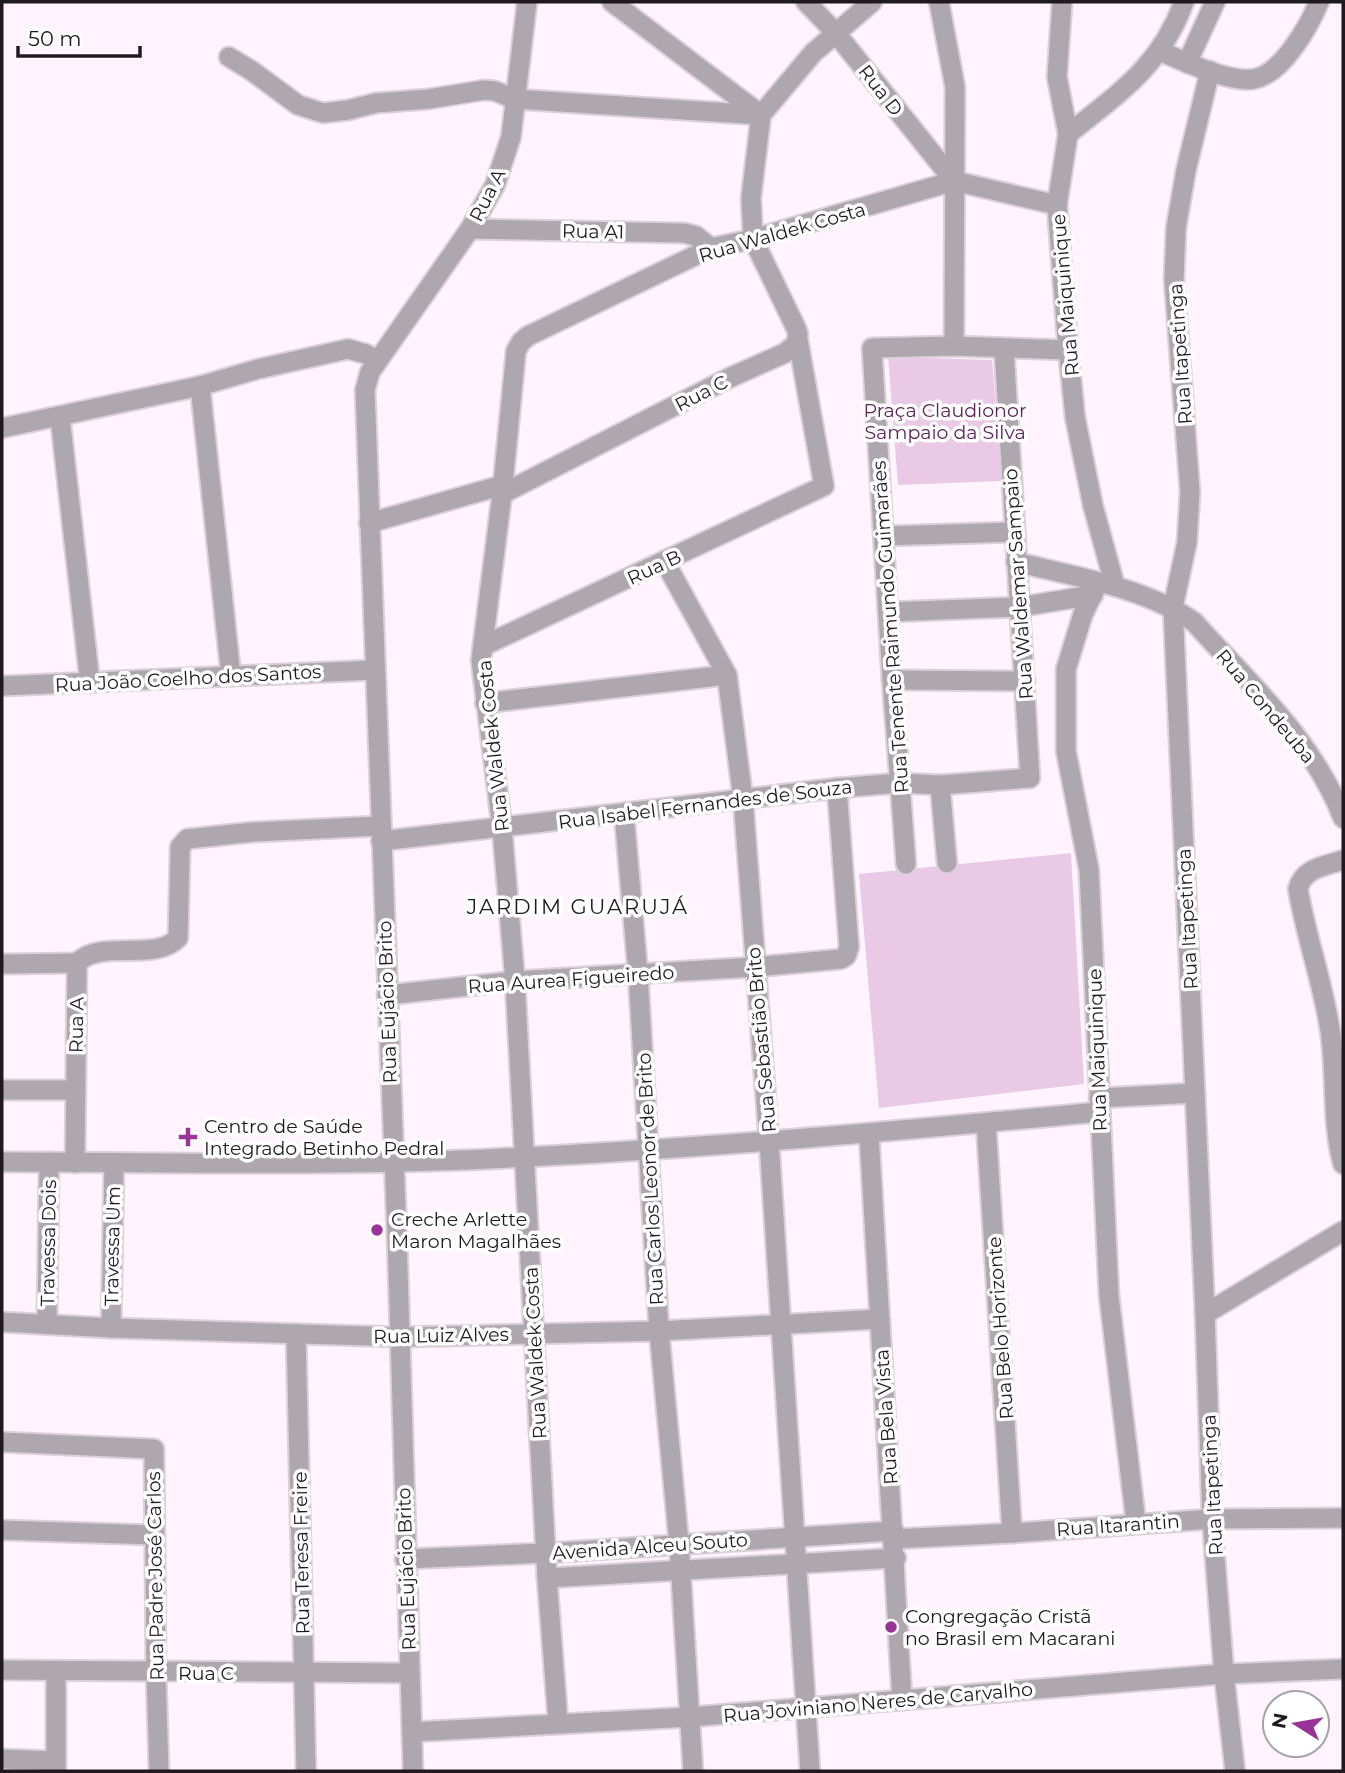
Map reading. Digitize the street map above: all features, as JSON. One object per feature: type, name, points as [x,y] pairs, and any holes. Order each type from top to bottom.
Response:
[{"type":"street","name":"Rua A","points":[[377,361],[470,229],[495,185],[511,137],[527,2]]},
{"type":"street","points":[[612,2],[761,115]]},
{"type":"street","name":"Rua D","points":[[806,2],[835,32],[954,181]]},
{"type":"street","points":[[798,340],[796,328],[753,239],[751,198],[761,115],[813,53],[872,2]]},
{"type":"street","points":[[939,2],[955,88],[954,346],[1069,350]]},
{"type":"street","name":"Rua Maiquinique","points":[[1062,2],[1057,77],[1068,134],[1057,205],[1075,417],[1093,506],[1102,588],[1072,642],[1066,669],[1066,751],[1089,870],[1109,1296],[1136,1523]]},
{"type":"street","points":[[1068,134],[1139,77],[1160,51],[1184,2]]},
{"type":"street","points":[[1187,63],[1215,2]]},
{"type":"street","points":[[1160,51],[1210,71],[1244,79],[1266,75],[1296,46],[1308,29],[1319,2]]},
{"type":"street","points":[[229,57],[298,105],[323,113],[376,103],[429,99],[484,90],[495,91],[514,99],[761,115]]},
{"type":"street","name":"Rua Itapetinga","points":[[1210,71],[1186,170],[1176,228],[1174,279],[1190,492],[1187,542],[1173,607],[1212,1519],[1224,1674],[1235,1771]]},
{"type":"street","name":"Rua Waldek Costa","points":[[558,1722],[547,1578],[515,981],[502,828],[481,660],[502,489],[514,359],[520,342],[528,336],[711,248],[753,239],[954,181],[1057,205]]},
{"type":"street","name":"Rua A1","points":[[470,229],[684,233],[695,236],[711,248]]},
{"type":"street","name":"Rua B","points":[[483,646],[824,486],[798,340]]},
{"type":"street","name":"Rua C","points":[[369,523],[502,489],[785,353],[793,348],[798,340]]},
{"type":"street","name":"Rua Tenente Raimundo Guimarães","points":[[906,864],[872,348],[954,346]]},
{"type":"street","points":[[2,428],[200,386],[258,369],[348,349],[366,354],[377,361]]},
{"type":"street","name":"Rua Waldemar Sampaio","points":[[1004,349],[1030,778]]},
{"type":"street","name":"Rua Eujácio Brito","points":[[377,361],[370,372],[365,390],[400,1336],[413,1771]]},
{"type":"street","points":[[200,386],[231,676]]},
{"type":"street","points":[[60,417],[90,682]]},
{"type":"street","points":[[884,536],[1014,532]]},
{"type":"street","name":"Rua Sebastião Brito","points":[[665,562],[727,675],[743,799],[769,1141],[810,1771]]},
{"type":"street","name":"Rua Condeuba","points":[[1016,562],[1173,607],[1194,622],[1303,746],[1332,789],[1343,818]]},
{"type":"street","points":[[889,612],[1019,607],[1102,588]]},
{"type":"street","name":"Rua João Coelho dos Santos","points":[[2,686],[374,670]]},
{"type":"street","points":[[485,703],[727,675]]},
{"type":"street","points":[[892,680],[1025,681]]},
{"type":"street","name":"Rua Isabel Fernandes de Souza","points":[[77,963],[90,953],[166,947],[178,938],[180,847],[187,839],[253,832],[380,833],[502,828],[838,788],[900,783],[940,785],[1030,778]]},
{"type":"street","points":[[940,785],[947,863]]},
{"type":"street","name":"Rua Aurea Figueiredo","points":[[387,995],[515,981],[755,967],[841,959],[848,952],[838,788]]},
{"type":"street","name":"Rua Carlos Leonor de Brito","points":[[624,813],[638,974],[659,1331],[679,1544],[693,1771]]},
{"type":"street","points":[[1343,860],[1310,871],[1303,876],[1298,889],[1328,1013],[1333,1049],[1337,1131],[1343,1164]]},
{"type":"street","name":"Rua A","points":[[75,1163],[77,963]]},
{"type":"street","points":[[2,964],[77,963]]},
{"type":"street","points":[[2,1090],[75,1090]]},
{"type":"street","points":[[2,1162],[393,1162],[526,1157],[869,1134],[986,1123],[1195,1093]]},
{"type":"street","name":"Rua Belo Horizonte","points":[[986,1123],[1012,1533]]},
{"type":"street","name":"Rua Bela Vista","points":[[869,1134],[902,1700]]},
{"type":"street","name":"Travessa Dois","points":[[47,1324],[49,1162]]},
{"type":"street","name":"Travessa Um","points":[[111,1328],[114,1164]]},
{"type":"street","points":[[1205,1314],[1343,1231]]},
{"type":"street","name":"Rua Luiz Alves","points":[[2,1322],[111,1328],[400,1336],[659,1331],[880,1319]]},
{"type":"street","name":"Rua Teresa Freire","points":[[296,1334],[306,1771]]},
{"type":"street","name":"Rua Padre José Carlos","points":[[2,1442],[154,1449],[159,1771]]},
{"type":"street","name":"Rua Itarantin","points":[[894,1543],[1136,1523],[1212,1519],[1343,1518]]},
{"type":"street","points":[[2,1530],[154,1535]]},
{"type":"street","name":"Avenida Alceu Souto","points":[[405,1559],[546,1553],[796,1536],[894,1543]]},
{"type":"street","name":"Avenida Alceu Souto","points":[[547,1578],[797,1564],[894,1543]]},
{"type":"street","name":"Rua Joviniano Neres de Carvalho","points":[[412,1732],[558,1722],[690,1717],[1224,1674],[1343,1669]]},
{"type":"street","name":"Rua C","points":[[2,1670],[410,1673]]},
{"type":"street","points":[[2,1759],[56,1766],[56,1671]]},
{"type":"green space","name":"Praça Claudionor Sampaio da Silva","points":[[888,357],[992,360],[1002,481],[898,485]]},
{"type":"green space","points":[[1071,853],[1084,1084],[879,1108],[859,874]]},
{"type":"place","name":"Centro de Saúde Integrado Betinho Pedral","points":[[188,1137]]},
{"type":"place","name":"Creche Arlette Maron Magalhães","points":[[377,1230]]},
{"type":"place","name":"Congregação Cristã no Brasil em Macarani","points":[[891,1627]]},
{"type":"district","name":"JARDIM GUARUJÁ","points":[[578,907]]}]
